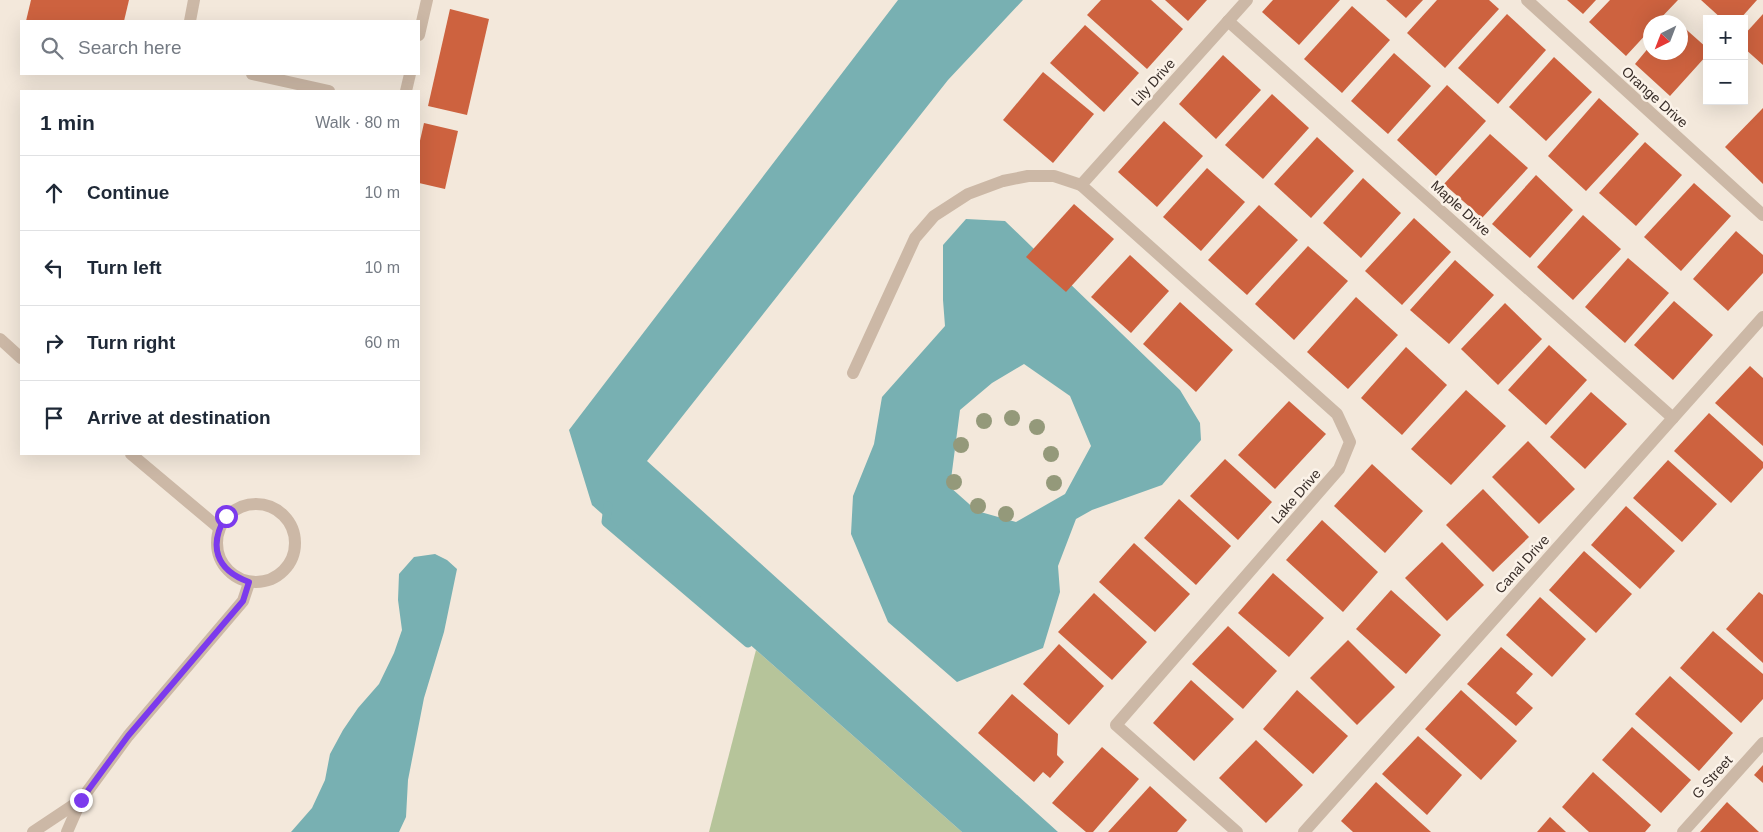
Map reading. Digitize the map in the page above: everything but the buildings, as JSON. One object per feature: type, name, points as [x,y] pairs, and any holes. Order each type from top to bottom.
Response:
[{"type":"street","points":[[190,20],[194,0]]},
{"type":"street","points":[[420,30],[426,0]]},
{"type":"street","name":"Lily Drive","points":[[1081,185],[1247,0]]},
{"type":"street","name":"Orange Drive","points":[[1527,0],[1763,216]]},
{"type":"street","name":"Maple Drive","points":[[1228,21],[1673,418]]},
{"type":"street","points":[[257,75],[324,90]]},
{"type":"street","points":[[406,90],[410,75]]},
{"type":"street","points":[[853,373],[915,238],[934,216],[968,194],[1003,181],[1028,176],[1054,176],[1081,185]]},
{"type":"street","name":"Lake Drive","points":[[1081,185],[1337,414],[1350,442],[1339,469],[1116,725],[1236,832]]},
{"type":"street","name":"Canal Drive","points":[[1304,832],[1763,317]]},
{"type":"street","points":[[0,339],[20,357]]},
{"type":"street","points":[[132,455],[219,528]]},
{"type":"street","points":[[250,504],[263,504],[276,509],[286,518],[293,530],[296,544],[293,557],[286,569],[275,578],[263,582],[249,582],[238,578],[228,572],[221,562],[216,540],[219,528],[226,516],[236,508],[250,504]]},
{"type":"street","points":[[67,832],[81,800],[128,736],[243,601],[249,582]]},
{"type":"street","name":"G Street","points":[[1683,832],[1763,743]]},
{"type":"street","points":[[32,832],[81,800]]},
{"type":"green space","points":[[756,650],[962,832],[709,832]]},
{"type":"water","points":[[898,0],[1023,0],[948,80],[647,461],[1058,832],[962,832],[592,505],[569,430]]},
{"type":"water","points":[[966,219],[1005,221],[1180,390],[1200,423],[1201,440],[1162,485],[1092,510],[1076,519],[1058,566],[1060,592],[1043,648],[957,682],[888,622],[851,534],[853,496],[874,444],[882,397],[945,326],[943,245]],"holes":[[[1024,364],[1070,396],[1091,446],[1065,494],[1016,522],[977,511],[950,487],[960,410],[992,383]]]},
{"type":"water","points":[[435,554],[447,560],[457,569],[444,632],[424,698],[408,780],[406,817],[399,832],[291,832],[312,808],[325,780],[330,754],[358,708],[379,684],[394,653],[402,630],[398,600],[399,574],[414,557]]},
{"type":"waterway","points":[[608,506],[606,522],[748,643]]},
{"type":"route","points":[[81,800],[128,736],[243,601],[249,582],[228,572],[221,562],[217,551],[216,540],[219,528],[226,516]]}]
